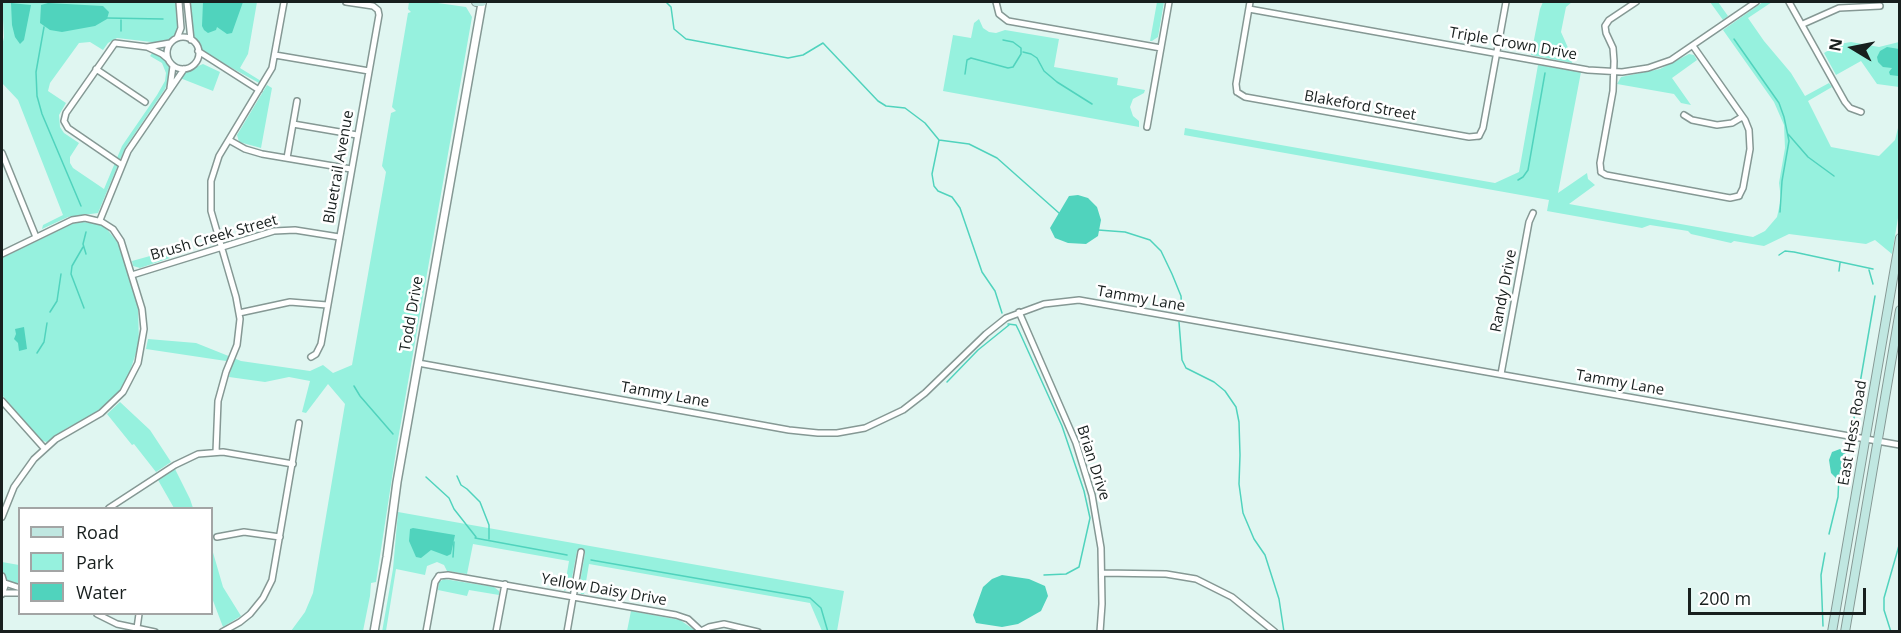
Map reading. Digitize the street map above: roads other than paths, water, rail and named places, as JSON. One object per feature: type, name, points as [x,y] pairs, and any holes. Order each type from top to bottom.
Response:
[{"type":"main road","name":"East Hess Road","points":[[1832,632],[1899,238]]},
{"type":"main road","name":"East Hess Road","points":[[1845,632],[1899,310]]},
{"type":"street","points":[[168,59],[167,51],[181,28],[179,2]]},
{"type":"street","points":[[187,2],[191,40],[198,51],[259,90]]},
{"type":"street","points":[[216,452],[218,401],[237,345],[239,313],[211,211],[210,188],[217,162],[270,72],[284,2]]},
{"type":"street","name":"Bluetrail Avenue","points":[[311,357],[316,354],[321,344],[379,12],[373,6],[346,2]]},
{"type":"street","name":"Todd Drive","points":[[374,632],[417,363],[480,2]]},
{"type":"street","points":[[996,2],[999,14],[1008,21],[1161,48]]},
{"type":"street","points":[[1147,127],[1168,2]]},
{"type":"street","points":[[1249,9],[1250,2]]},
{"type":"street","points":[[1497,53],[1506,2]]},
{"type":"street","points":[[1636,2],[1603,26],[1614,52],[1614,72],[1613,91],[1599,173],[1730,198],[1741,198],[1751,141],[1748,128],[1693,46]]},
{"type":"street","name":"Triple Crown Drive","points":[[1249,9],[1588,70],[1630,72],[1654,67],[1671,60],[1756,2]]},
{"type":"street","points":[[1789,2],[1845,102],[1850,108],[1861,112]]},
{"type":"street","points":[[1803,24],[1839,8],[1855,5],[1880,6]]},
{"type":"street","name":"Blakeford Street","points":[[1249,9],[1235,94],[1260,100],[1481,138],[1497,53]]},
{"type":"street","points":[[991,19],[999,14]]},
{"type":"street","points":[[147,47],[184,38],[191,40]]},
{"type":"street","points":[[122,165],[68,128],[64,121],[66,113],[115,43],[147,47],[162,54],[173,66],[184,69]]},
{"type":"street","points":[[195,63],[198,51]]},
{"type":"street","points":[[275,55],[369,71]]},
{"type":"street","points":[[100,220],[130,148],[170,88],[184,69],[195,63],[209,60]]},
{"type":"street","points":[[170,88],[173,66]]},
{"type":"street","points":[[96,69],[145,102]]},
{"type":"street","points":[[287,158],[297,101]]},
{"type":"street","points":[[1142,107],[1150,108]]},
{"type":"street","points":[[1684,115],[1692,120],[1721,125],[1732,123],[1742,117]]},
{"type":"street","points":[[293,124],[357,135]]},
{"type":"street","points":[[229,140],[254,152],[351,169]]},
{"type":"street","points":[[2,153],[36,237]]},
{"type":"street","name":"Randy Drive","points":[[1501,374],[1529,222],[1533,213]]},
{"type":"street","points":[[2,254],[75,219],[100,220],[113,229],[118,236],[142,309],[144,329],[143,347],[134,373],[119,396],[105,410],[45,448],[19,478],[2,517]]},
{"type":"street","name":"Brush Creek Street","points":[[132,275],[265,233],[302,230],[339,237]]},
{"type":"street","points":[[239,313],[290,302],[327,305]]},
{"type":"street","name":"Tammy Lane","points":[[417,363],[789,430],[837,433],[865,428],[903,410],[925,393],[986,334],[1006,318],[1055,302],[1089,302],[1899,444]]},
{"type":"street","name":"Brian Drive","points":[[1019,312],[1059,402],[1084,466],[1099,529],[1102,573],[1100,632]]},
{"type":"street","points":[[2,400],[45,448]]},
{"type":"street","points":[[222,632],[247,617],[263,598],[273,576],[299,423]]},
{"type":"street","points":[[111,507],[179,462],[198,454],[216,452],[293,464]]},
{"type":"street","points":[[217,537],[248,532],[280,537]]},
{"type":"street","points":[[567,632],[581,552]]},
{"type":"street","points":[[1102,573],[1166,574],[1196,579],[1232,597],[1275,632]]},
{"type":"street","name":"Yellow Daisy Drive","points":[[426,632],[437,574],[679,615],[701,631],[724,624],[758,632]]},
{"type":"street","points":[[2,576],[4,583],[2,594],[18,593]]},
{"type":"street","points":[[4,583],[18,587]]},
{"type":"street","points":[[496,632],[505,584]]},
{"type":"street","points":[[99,615],[114,623],[155,632]]},
{"type":"street","points":[[137,628],[139,615]]},
{"type":"water","points":[[203,2],[243,2],[232,33],[227,34],[217,27],[216,30],[208,33],[204,30],[202,26]]},
{"type":"water","points":[[11,3],[31,5],[24,40],[20,44],[15,37],[12,25]]},
{"type":"water","points":[[48,3],[103,6],[109,12],[107,19],[95,26],[62,32],[50,30],[40,23],[41,5]]},
{"type":"water","points":[[1887,47],[1899,49],[1898,76],[1890,75],[1892,68],[1883,67],[1878,62],[1877,57],[1880,51]]},
{"type":"water","points":[[1078,195],[1088,198],[1097,207],[1101,220],[1098,236],[1086,244],[1068,243],[1055,238],[1050,228],[1069,196]]},
{"type":"water","points":[[24,327],[27,349],[19,351],[18,343],[14,339],[15,329]]},
{"type":"water","points":[[1840,449],[1846,454],[1846,458],[1842,474],[1836,478],[1831,473],[1829,460],[1832,452]]},
{"type":"water","points":[[410,529],[455,535],[451,554],[447,556],[431,550],[421,558],[416,557],[409,541]]},
{"type":"water","points":[[1002,575],[1029,579],[1045,586],[1048,596],[1041,611],[1018,624],[1002,627],[976,623],[973,615],[983,587],[992,579]]},
{"type":"waterway","points":[[666,2],[671,7],[674,29],[686,39],[788,58],[803,55],[823,43],[878,101],[886,106],[905,108],[925,123],[939,140],[932,174],[934,186],[938,191],[952,197],[960,208],[982,272],[995,291],[1002,313]]},
{"type":"waterway","points":[[107,18],[163,19]]},
{"type":"waterway","points":[[121,20],[121,31]]},
{"type":"waterway","points":[[44,27],[36,72],[37,96],[42,114],[81,206]]},
{"type":"waterway","points":[[1734,39],[1779,103],[1784,117],[1789,141],[1782,181],[1780,212]]},
{"type":"waterway","points":[[965,74],[967,60],[971,58],[1008,68],[1013,67],[1021,54],[1021,48],[1013,42],[1003,40]]},
{"type":"waterway","points":[[1023,52],[1037,58],[1044,71],[1057,82],[1092,104]]},
{"type":"waterway","points":[[1518,180],[1528,170],[1545,73]]},
{"type":"waterway","points":[[1788,134],[1808,157],[1834,176]]},
{"type":"waterway","points":[[939,140],[969,144],[997,158],[1059,213]]},
{"type":"waterway","points":[[1098,230],[1125,232],[1150,240],[1161,251],[1172,274],[1181,296],[1182,312]]},
{"type":"waterway","points":[[86,232],[83,244],[86,254]]},
{"type":"waterway","points":[[83,247],[72,266],[71,274],[84,308]]},
{"type":"waterway","points":[[1779,255],[1785,251],[1794,252],[1873,269]]},
{"type":"waterway","points":[[1839,271],[1840,263]]},
{"type":"waterway","points":[[1869,270],[1873,284]]},
{"type":"waterway","points":[[50,312],[57,301],[61,274]]},
{"type":"waterway","points":[[1853,424],[1875,296]]},
{"type":"waterway","points":[[1179,322],[1182,360],[1186,368],[1214,382],[1225,391],[1236,407],[1239,422],[1239,484],[1243,513],[1254,539],[1265,555],[1279,599],[1284,632]]},
{"type":"waterway","points":[[37,353],[44,342],[47,323]]},
{"type":"waterway","points":[[1008,324],[1016,325],[1062,426],[1084,491],[1090,518],[1079,567],[1066,574],[1044,575]]},
{"type":"waterway","points":[[947,382],[978,350],[1009,325]]},
{"type":"waterway","points":[[354,386],[393,434]]},
{"type":"waterway","points":[[457,476],[461,485],[480,502],[489,525],[489,539]]},
{"type":"waterway","points":[[1829,534],[1838,497],[1839,476]]},
{"type":"waterway","points":[[426,477],[449,498],[454,509],[476,537]]},
{"type":"waterway","points":[[475,538],[567,555]]},
{"type":"waterway","points":[[453,557],[454,542]]},
{"type":"waterway","points":[[1891,632],[1884,610],[1884,598],[1900,542]]},
{"type":"waterway","points":[[1823,626],[1821,575],[1825,553]]},
{"type":"waterway","points":[[591,560],[810,598],[821,608],[828,632]]}]
